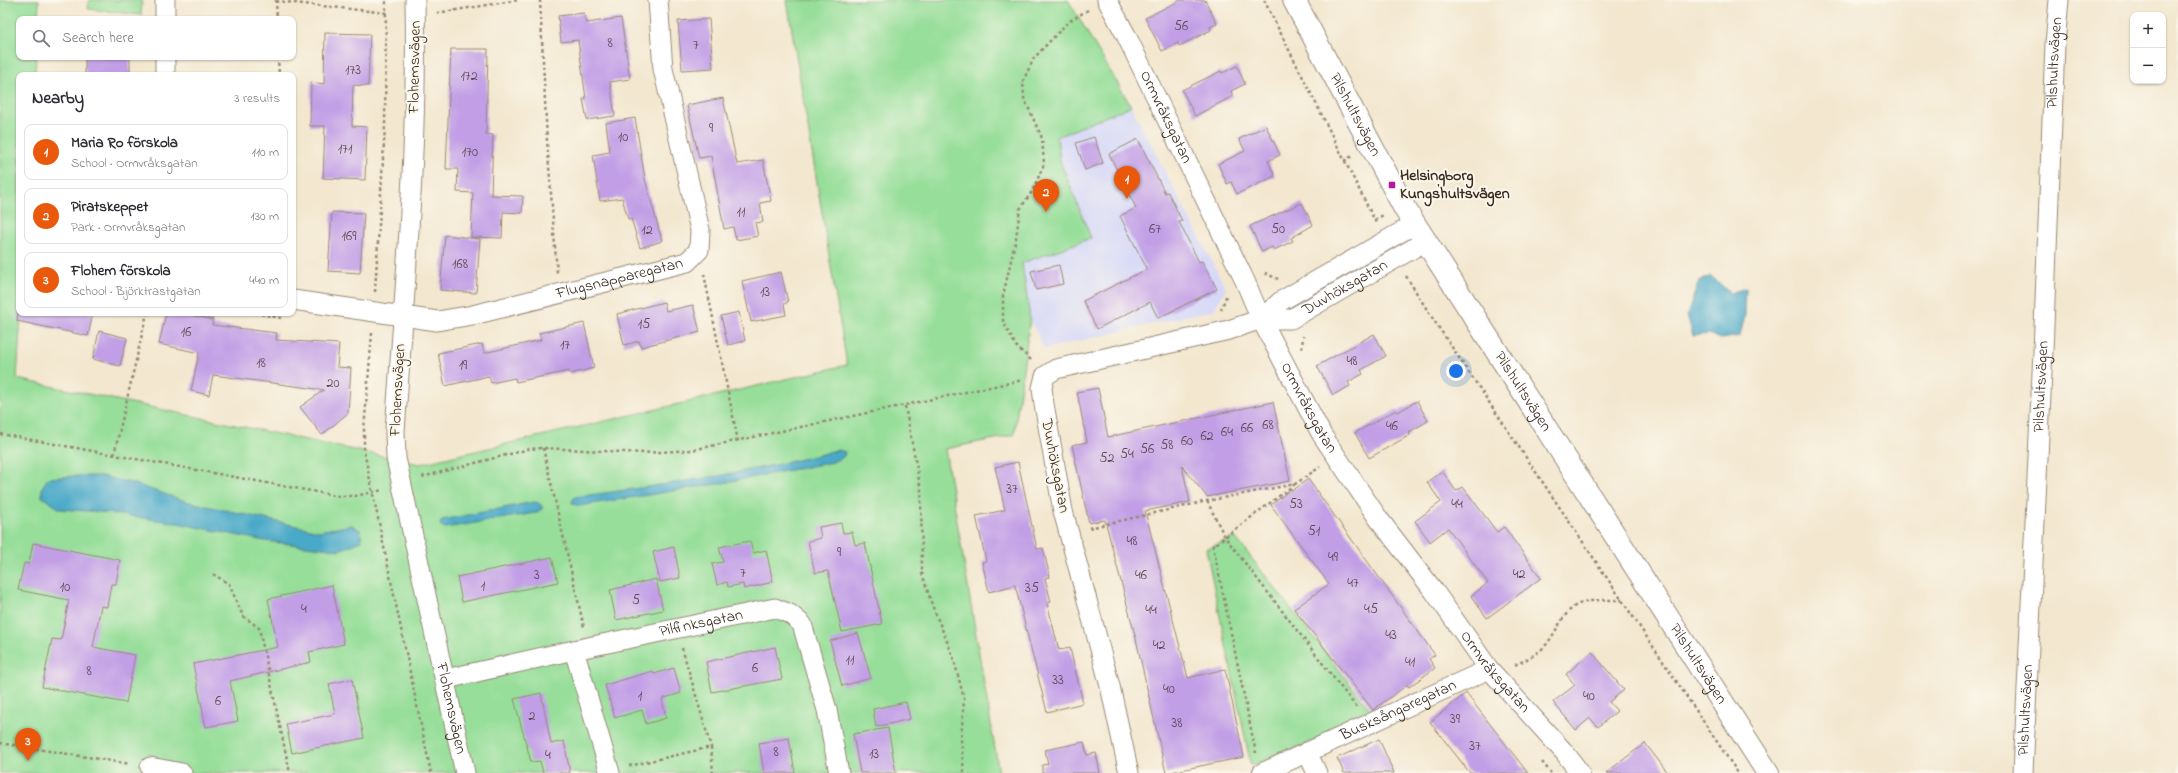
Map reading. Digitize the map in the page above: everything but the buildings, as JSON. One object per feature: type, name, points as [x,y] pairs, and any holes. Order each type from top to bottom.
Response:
[{"type":"street","points":[[165,0],[165,16]]},
{"type":"street","name":"Flugsnapparegatan","points":[[296,300],[437,321],[453,319],[687,262],[699,250],[700,230],[663,68],[658,0]]},
{"type":"street","name":"Ormvråksgatan","points":[[1107,0],[1126,35],[1245,281],[1261,319],[1322,435],[1378,518],[1434,591],[1489,669],[1565,753],[1580,773]]},
{"type":"street","name":"Pilshultsvägen","points":[[1294,0],[1404,208],[1701,672],[1768,773]]},
{"type":"street","name":"Pilshultsvägen","points":[[2023,773],[2043,352],[2054,44],[2059,0]]},
{"type":"street","name":"Flohemsvägen","points":[[415,8],[417,68],[395,431],[396,458],[466,773]]},
{"type":"street","points":[[165,72],[166,60]]},
{"type":"street","name":"Duvhöksgatan","points":[[1261,319],[1281,301],[1386,242],[1420,232]]},
{"type":"street","name":"Duvhöksgatan","points":[[1129,773],[1110,686],[1063,511],[1044,404],[1040,370],[1056,368],[1229,330],[1261,319],[1291,320],[1396,258],[1420,232]]},
{"type":"street","name":"Pilfinksgatan","points":[[446,679],[581,648],[775,608],[790,614],[802,624],[827,710],[839,773]]},
{"type":"street","points":[[581,648],[609,772]]},
{"type":"street","name":"Busksångaregatan","points":[[1260,765],[1307,752],[1489,669]]},
{"type":"street","points":[[1307,752],[1317,773]]},
{"type":"street","points":[[150,767],[182,773]]},
{"type":"path","points":[[277,16],[276,0],[386,13]]},
{"type":"path","points":[[415,8],[519,0]]},
{"type":"path","points":[[540,0],[547,140],[559,293]]},
{"type":"path","points":[[1264,0],[1386,242]]},
{"type":"path","points":[[1040,370],[1016,346],[1003,322],[1003,296],[1016,238],[1020,209],[1033,190],[1044,164],[1042,138],[1024,98],[1023,81],[1034,58],[1068,22],[1088,10]]},
{"type":"path","points":[[278,60],[279,72]]},
{"type":"path","points":[[1344,161],[1352,156]]},
{"type":"path","points":[[699,250],[738,441]]},
{"type":"path","points":[[1396,258],[1436,323],[1738,773]]},
{"type":"path","points":[[1263,272],[1285,281]]},
{"type":"path","points":[[114,455],[146,316]]},
{"type":"path","points":[[1302,352],[1301,343],[1304,334]]},
{"type":"path","points":[[0,434],[338,496],[371,494],[448,470],[529,449],[544,448],[669,453],[738,441],[905,406],[1040,370]]},
{"type":"path","points":[[905,406],[908,430],[916,460],[922,502],[920,557],[922,573],[932,605],[953,656],[964,699],[961,740],[964,773]]},
{"type":"path","points":[[544,448],[581,648]]},
{"type":"path","points":[[1260,765],[1212,546],[1320,467]]},
{"type":"path","points":[[1088,528],[1207,501],[1295,484]]},
{"type":"path","points":[[1207,501],[1225,537],[1370,724]]},
{"type":"path","points":[[1086,521],[1090,536]]},
{"type":"path","points":[[213,574],[229,584],[243,616],[259,628],[290,773]]},
{"type":"path","points":[[1517,672],[1512,666],[1536,654],[1545,646],[1570,610],[1580,603],[1595,600],[1622,600]]},
{"type":"path","points":[[689,644],[681,646],[711,747],[713,773]]},
{"type":"path","points":[[0,743],[150,767]]},
{"type":"path","points":[[609,772],[711,747]]},
{"type":"shaded area","points":[[1131,106],[1226,289],[1214,310],[1044,349],[1030,319],[1022,263],[1091,237],[1060,161],[1057,137]]},
{"type":"green space","points":[[0,0],[39,0],[38,16],[16,16],[16,60],[36,60],[35,72],[16,72],[16,316],[21,316],[17,379],[420,464],[847,365],[787,0],[1068,0],[1131,106],[1057,137],[1060,161],[1091,238],[1022,263],[1030,319],[1014,435],[945,449],[999,773],[0,773]]},
{"type":"green space","points":[[89,0],[142,0],[141,15],[88,9]]},
{"type":"green space","points":[[1235,537],[1375,716],[1251,766],[1206,549]]},
{"type":"water","points":[[1711,276],[1730,293],[1746,288],[1745,315],[1740,336],[1721,339],[1709,334],[1693,336],[1687,315],[1699,281]]},
{"type":"water","points":[[838,450],[845,452],[844,456],[833,462],[723,483],[579,506],[573,504],[572,501],[575,497],[740,472]]},
{"type":"water","points":[[102,476],[132,483],[185,501],[319,531],[352,525],[360,530],[362,541],[339,550],[265,541],[172,522],[99,512],[60,509],[42,497],[42,487],[48,478]]},
{"type":"water","points":[[534,502],[539,503],[543,508],[536,513],[445,528],[440,525],[442,520]]},
{"type":"place","name":"Helsingborg Kungshultsvägen","points":[[1392,185]]},
{"type":"place","name":"Maria Ro förskola","points":[[1127,199]]},
{"type":"place","name":"Piratskeppet","points":[[1046,212]]},
{"type":"place","name":"Flohem förskola","points":[[28,761]]}]
